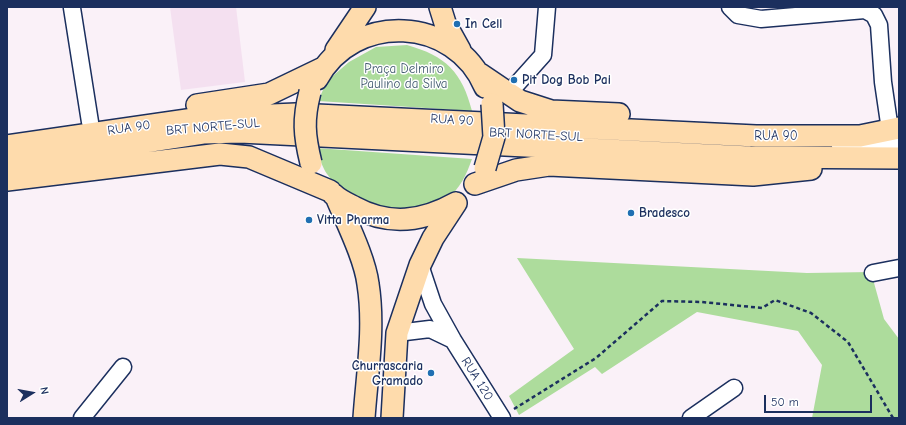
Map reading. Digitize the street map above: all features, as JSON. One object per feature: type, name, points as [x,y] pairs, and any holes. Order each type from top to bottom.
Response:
[{"type":"main road","points":[[364,418],[371,315],[368,283],[355,243],[333,195],[319,178],[311,163],[305,140],[304,115],[310,92],[327,63],[365,7]]},
{"type":"main road","points":[[440,7],[444,23],[461,53],[500,99],[520,101],[551,110],[792,124],[896,125]]},
{"type":"main road","points":[[7,134],[269,94],[327,63],[353,42],[380,32],[409,30],[437,38],[461,53]]},
{"type":"main road","points":[[392,418],[397,333],[420,265],[433,238],[456,204],[480,176],[494,137],[500,99]]},
{"type":"main road","name":"RUA 90","points":[[7,146],[201,118],[296,114],[756,136],[860,136],[896,125]]},
{"type":"main road","name":"RUA 90","points":[[7,163],[203,133],[240,132],[750,157],[899,158]]},
{"type":"main road","points":[[7,180],[220,154],[249,157],[333,195],[366,214],[397,221],[427,216],[456,204]]},
{"type":"main road","points":[[480,176],[549,165],[753,175],[899,158]]},
{"type":"street","points":[[500,99],[538,64],[543,55],[547,7]]},
{"type":"street","points":[[730,7],[738,15],[761,19],[865,10],[874,15],[879,25],[883,82],[896,125]]},
{"type":"street","points":[[72,8],[90,122]]},
{"type":"street","name":"BRT NORTE-SUL","points":[[7,154],[187,128],[245,122],[296,123],[760,146],[862,146],[899,143]]},
{"type":"street","name":"RUA 120","points":[[420,265],[433,304],[453,340],[501,418]]},
{"type":"street","points":[[872,273],[899,268]]},
{"type":"street","points":[[397,333],[430,330],[453,340]]},
{"type":"street","points":[[82,418],[123,367]]},
{"type":"street","points":[[691,418],[734,388]]},
{"type":"path","points":[[501,418],[596,358],[662,301],[702,302],[762,308],[775,300],[811,313],[848,342],[893,418]]},
{"type":"shaded area","points":[[170,7],[236,7],[245,82],[181,90]]},
{"type":"green space","name":"Praça Delmiro Paulino da Silva","points":[[407,45],[432,54],[442,60],[450,68],[463,86],[472,111],[318,101],[327,81],[349,62],[376,47]]},
{"type":"green space","points":[[316,148],[472,159],[459,186],[446,199],[431,207],[415,211],[399,211],[382,209],[366,204],[351,196],[338,186],[327,174]]},
{"type":"green space","points":[[517,258],[807,273],[871,272],[884,319],[899,339],[899,418],[812,418],[822,365],[798,331],[697,312],[602,374],[595,367],[519,415],[509,396],[574,349]]},
{"type":"place","name":"In Cell","points":[[457,24]]},
{"type":"place","name":"Pit Dog Bob Pai","points":[[514,80]]},
{"type":"place","name":"Bradesco","points":[[631,213]]},
{"type":"place","name":"Vitta Pharma","points":[[309,220]]},
{"type":"place","name":"Churrascaria Gramado","points":[[431,373]]}]
